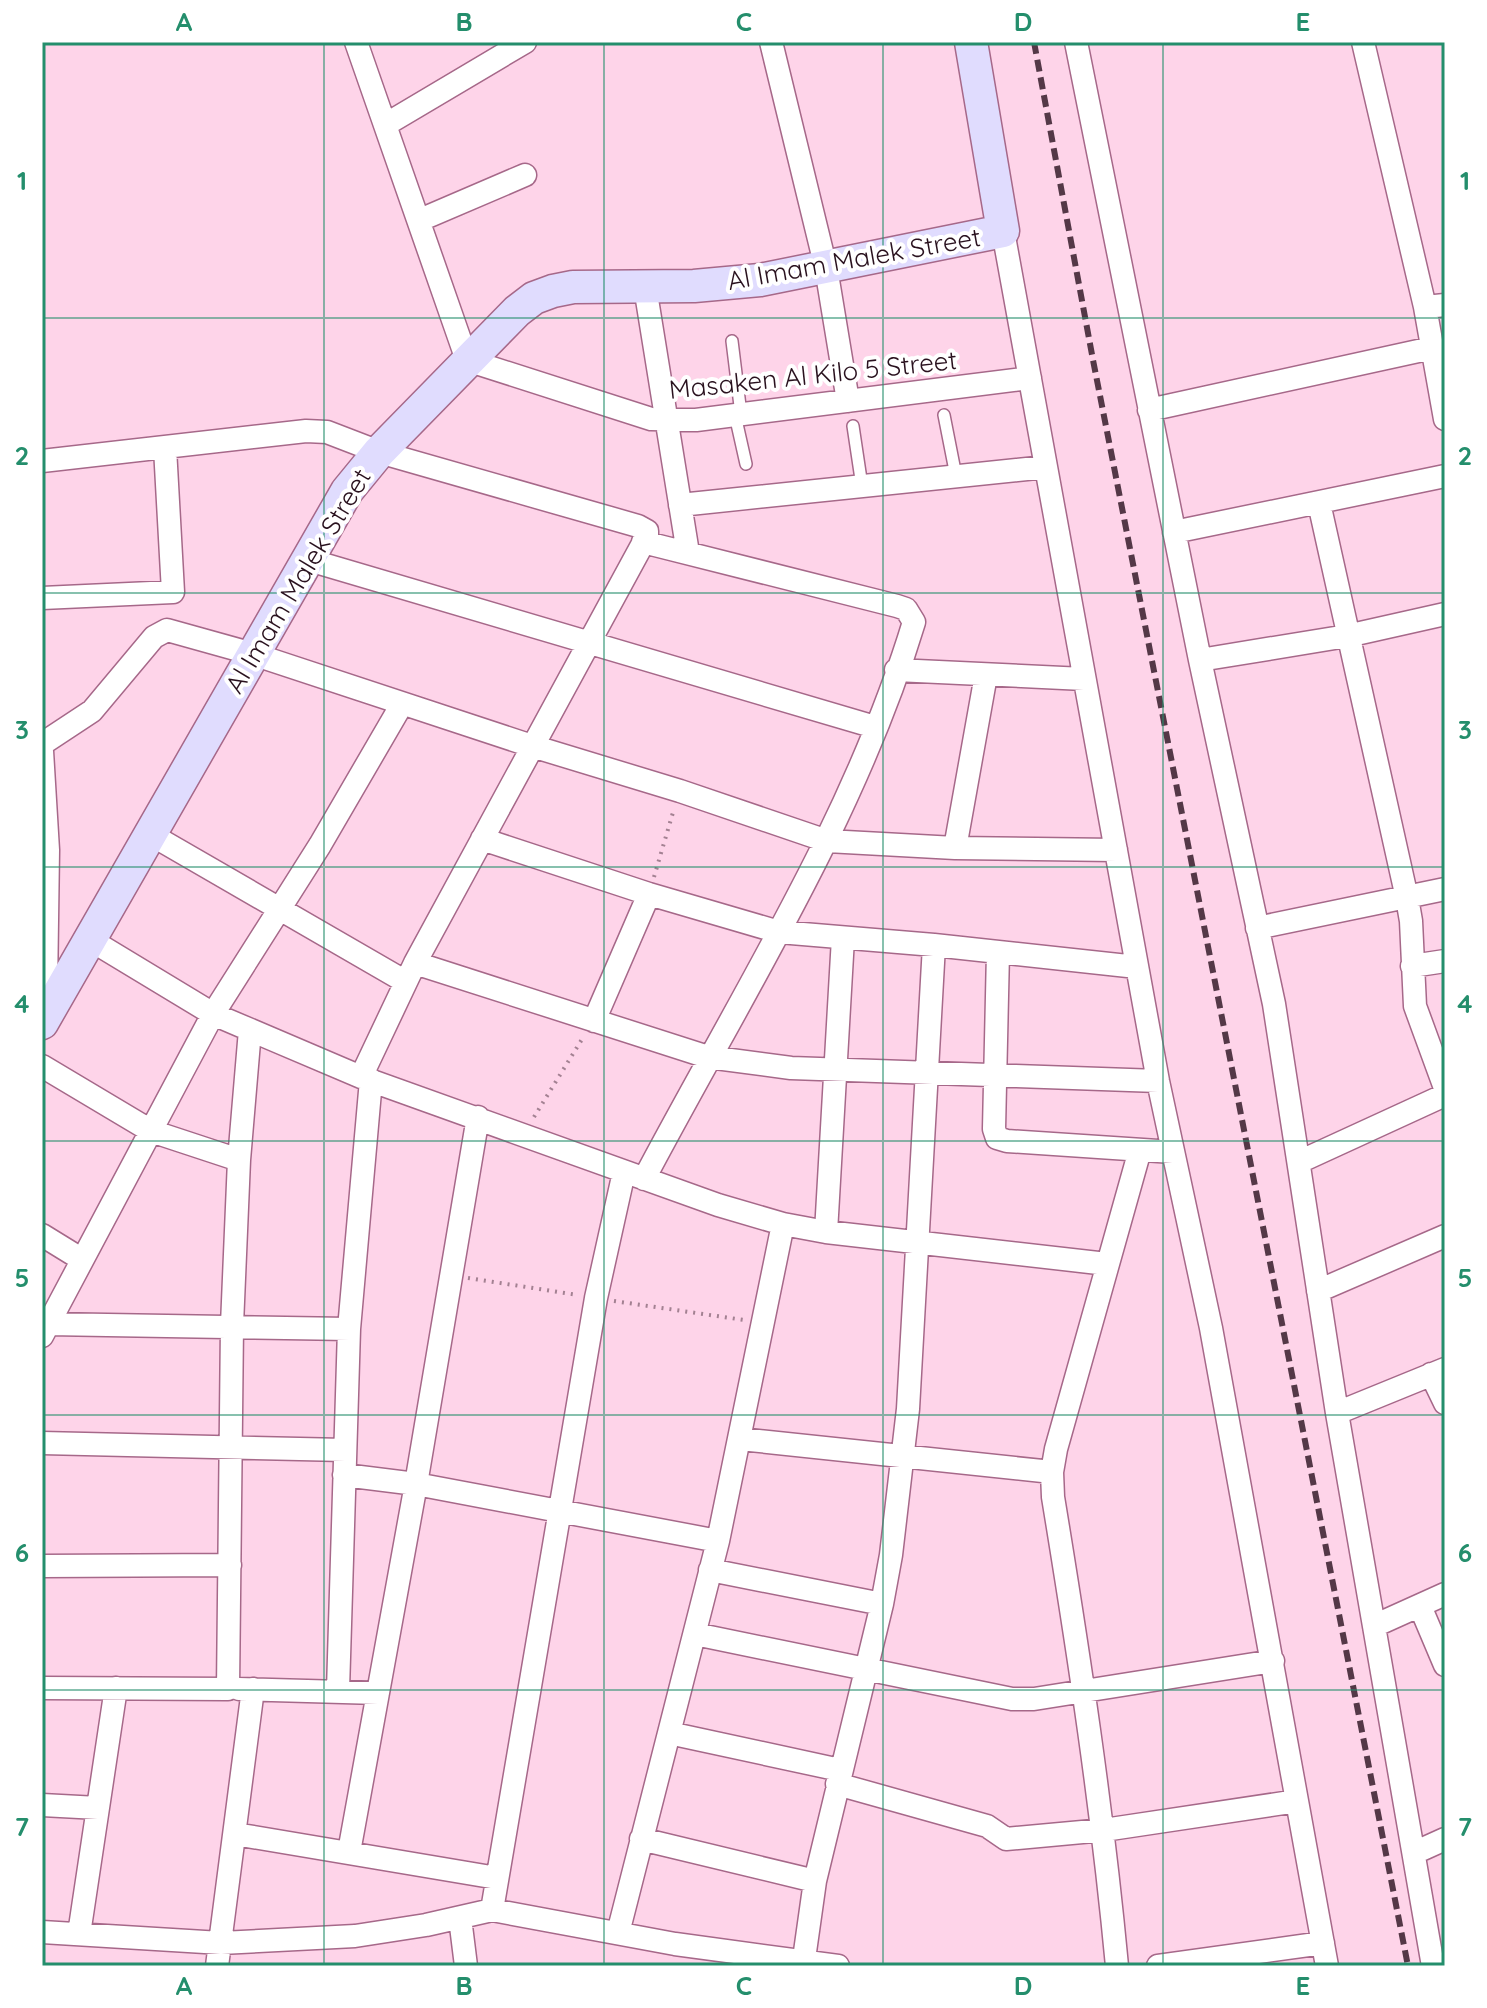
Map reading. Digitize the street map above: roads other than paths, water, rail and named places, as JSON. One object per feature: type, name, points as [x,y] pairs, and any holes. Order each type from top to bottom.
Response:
[{"type":"street","points":[[356,42],[467,360]]},
{"type":"street","points":[[385,125],[525,42]]},
{"type":"street","points":[[771,42],[826,268],[848,401]]},
{"type":"street","points":[[971,42],[1158,1081],[1211,1328],[1327,1966]]},
{"type":"street","points":[[1076,42],[1200,660],[1274,1004],[1337,1413],[1433,1966]]},
{"type":"street","points":[[1363,42],[1435,306],[1432,348],[1445,419]]},
{"type":"street","points":[[420,220],[525,175]]},
{"type":"street","name":"Al Imam Malek Street","points":[[42,1023],[49,990],[89,939],[347,491],[379,452],[517,311],[534,298],[573,287],[727,284],[826,268],[1003,231]]},
{"type":"street","points":[[645,287],[688,553]]},
{"type":"street","points":[[1149,410],[1432,348]]},
{"type":"street","name":"Masaken Al Kilo 5 Street","points":[[467,360],[651,419],[667,421],[1030,378]]},
{"type":"street","points":[[42,461],[317,431],[338,435],[379,452],[643,528],[647,536],[410,972],[366,1079],[349,1329],[338,1690]]},
{"type":"street","points":[[42,598],[173,592],[165,448]]},
{"type":"street","points":[[680,505],[1046,467]]},
{"type":"street","points":[[1174,532],[1445,476]]},
{"type":"street","points":[[1319,503],[1407,898],[1415,1006],[1445,1088]]},
{"type":"street","points":[[492,1910],[596,1298],[634,1175],[708,1057],[827,841],[875,727],[914,622],[906,609],[643,542]]},
{"type":"street","points":[[309,560],[875,727]]},
{"type":"street","points":[[1200,660],[1347,636],[1445,614]]},
{"type":"street","points":[[42,744],[92,711],[160,631],[253,654],[827,841],[955,848],[1116,850]]},
{"type":"street","points":[[896,670],[1084,679]]},
{"type":"street","points":[[955,848],[986,675]]},
{"type":"street","points":[[349,1329],[232,1325],[45,1330],[213,1014],[320,845],[402,704]]},
{"type":"street","points":[[42,751],[48,865],[49,990]]},
{"type":"street","points":[[150,834],[278,909],[410,972],[594,1021],[708,1057],[750,1064],[834,1070],[1158,1081]]},
{"type":"street","points":[[482,839],[649,894],[779,932],[1137,967]]},
{"type":"street","points":[[1257,928],[1445,889]]},
{"type":"street","points":[[594,1021],[649,894]]},
{"type":"street","points":[[826,1232],[843,938]]},
{"type":"street","points":[[89,939],[213,1014],[250,1030],[366,1079],[718,1205],[783,1224],[826,1232],[1107,1264]]},
{"type":"street","points":[[803,1963],[815,1881],[891,1555],[903,1457],[919,1242],[934,945]]},
{"type":"street","points":[[998,952],[994,1129],[997,1138],[1173,1152]]},
{"type":"street","points":[[1412,966],[1445,961]]},
{"type":"street","points":[[228,1689],[232,1325],[239,1160],[250,1030]]},
{"type":"street","points":[[42,1066],[151,1131],[239,1160]]},
{"type":"street","points":[[1299,1162],[1445,1095]]},
{"type":"street","points":[[349,1852],[478,1117]]},
{"type":"street","points":[[1117,1966],[1086,1692],[1053,1497],[1052,1472],[1140,1150]]},
{"type":"street","points":[[618,1933],[718,1541],[783,1224]]},
{"type":"street","points":[[42,1235],[81,1259]]},
{"type":"street","points":[[1318,1291],[1445,1236]]},
{"type":"street","points":[[1337,1413],[1438,1372],[1445,1403]]},
{"type":"street","points":[[740,1439],[1052,1472]]},
{"type":"street","points":[[42,1443],[345,1450]]},
{"type":"street","points":[[344,1475],[416,1484],[718,1541]]},
{"type":"street","points":[[42,1566],[230,1565]]},
{"type":"street","points":[[710,1570],[882,1604]]},
{"type":"street","points":[[1374,1626],[1445,1594]]},
{"type":"street","points":[[1420,1606],[1445,1665]]},
{"type":"street","points":[[695,1634],[1012,1699],[1086,1692],[1273,1661]]},
{"type":"street","points":[[42,1688],[338,1690],[378,1693]]},
{"type":"street","points":[[79,1934],[116,1688]]},
{"type":"street","points":[[217,1966],[253,1689]]},
{"type":"street","points":[[669,1733],[839,1777],[987,1826],[1006,1839],[1104,1830],[1297,1801]]},
{"type":"street","points":[[42,1805],[98,1808]]},
{"type":"street","points":[[235,1834],[497,1878]]},
{"type":"street","points":[[641,1839],[815,1881]]},
{"type":"street","points":[[1414,1853],[1445,1839]]},
{"type":"street","points":[[42,1932],[221,1943],[355,1936],[492,1910],[618,1933],[733,1959],[838,1966]]},
{"type":"street","points":[[460,1918],[466,1966]]},
{"type":"street","points":[[1158,1966],[1323,1943]]},
{"type":"lane","points":[[732,341],[746,464]]},
{"type":"lane","points":[[944,415],[956,476]]},
{"type":"lane","points":[[853,426],[862,486]]},
{"type":"railway","points":[[1034,42],[1093,360],[1408,1966]]}]
